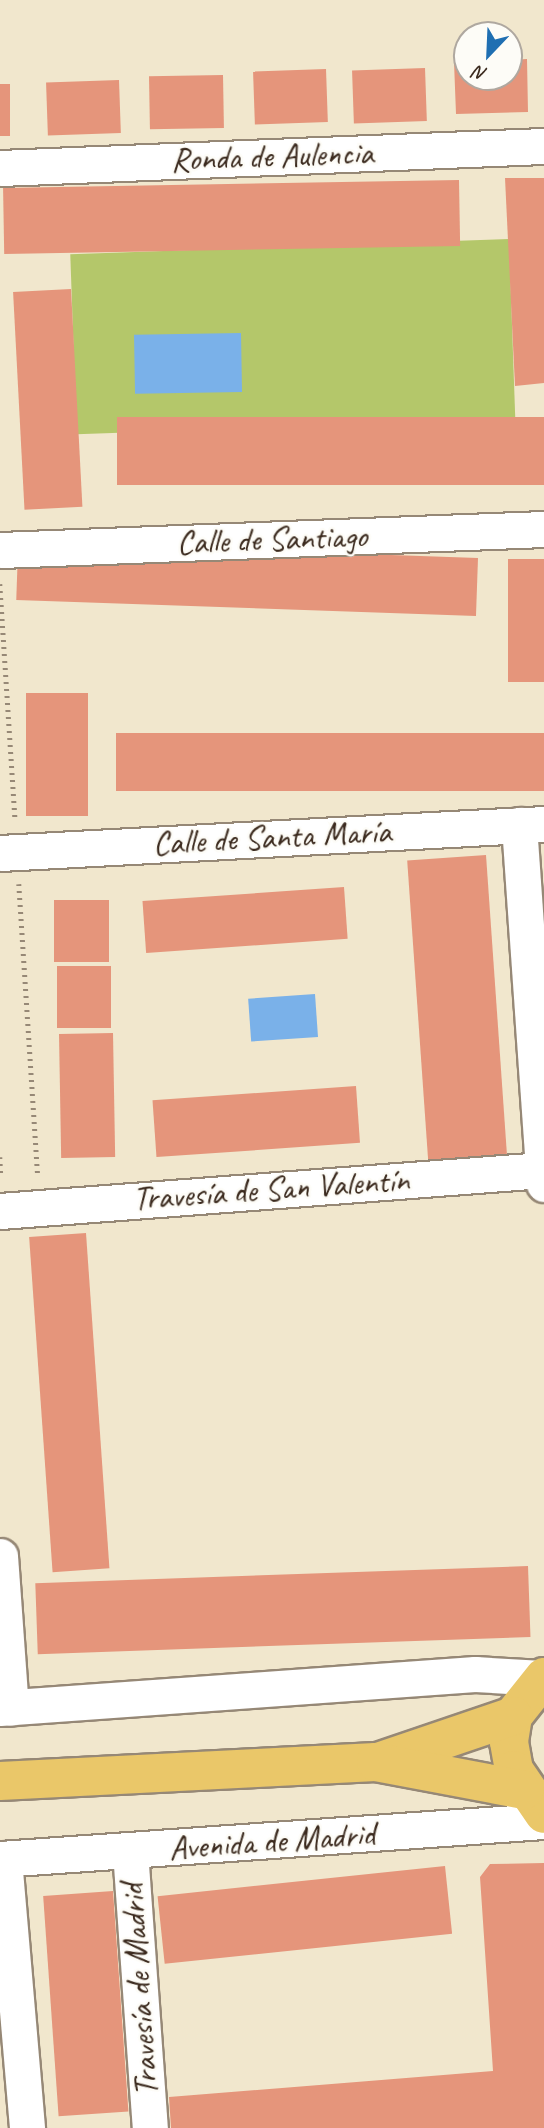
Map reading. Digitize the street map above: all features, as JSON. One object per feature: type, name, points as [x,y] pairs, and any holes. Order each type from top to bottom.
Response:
[{"type":"main road","points":[[537,1808],[509,1742],[513,1716],[543,1677]]},
{"type":"main road","points":[[0,1782],[376,1762],[513,1716]]},
{"type":"main road","points":[[376,1762],[537,1808]]},
{"type":"street","name":"Ronda de Aulencia","points":[[0,168],[544,146]]},
{"type":"street","name":"Calle de Santiago","points":[[0,551],[544,528]]},
{"type":"street","name":"Calle de Santa María","points":[[0,853],[531,824]]},
{"type":"street","points":[[531,824],[544,1177]]},
{"type":"street","name":"Travesía de San Valentín","points":[[0,1211],[544,1177]]},
{"type":"street","points":[[0,1556],[6,1708],[475,1674],[543,1677]]},
{"type":"street","name":"Avenida de Madrid","points":[[2,1859],[130,1851],[537,1808]]},
{"type":"street","name":"Travesía de Madrid","points":[[130,1851],[150,2128]]},
{"type":"street","points":[[2,1859],[27,2128]]},
{"type":"green space","points":[[509,239],[515,419],[77,434],[70,254]]},
{"type":"water","points":[[241,333],[242,392],[135,394],[134,335]]},
{"type":"water","points":[[315,994],[318,1037],[251,1042],[248,999]]},
{"type":"building","points":[[523,59],[527,59],[528,112],[456,114],[455,91],[523,91]]},
{"type":"building","points":[[425,68],[427,121],[354,124],[352,71]]},
{"type":"building","points":[[326,69],[328,122],[255,125],[253,72]]},
{"type":"building","points":[[223,75],[224,128],[150,129],[149,76]]},
{"type":"building","points":[[119,80],[121,133],[48,136],[46,83]]},
{"type":"building","points":[[0,84],[10,84],[10,136],[0,136]]},
{"type":"building","points":[[505,178],[544,178],[544,383],[515,386]]},
{"type":"building","points":[[459,180],[460,246],[4,254],[3,188]]},
{"type":"building","points":[[71,289],[82,507],[24,510],[13,292]]},
{"type":"building","points":[[117,417],[544,417],[544,485],[117,485]]},
{"type":"building","points":[[18,542],[478,558],[476,616],[16,600]]},
{"type":"building","points":[[508,559],[544,559],[544,682],[508,682]]},
{"type":"building","points":[[26,693],[88,693],[88,816],[26,816]]},
{"type":"building","points":[[116,733],[544,733],[544,791],[116,791]]},
{"type":"building","points":[[486,855],[507,1160],[429,1166],[407,861]]},
{"type":"building","points":[[344,887],[348,939],[146,953],[142,901]]},
{"type":"building","points":[[54,900],[109,900],[109,962],[54,962]]},
{"type":"building","points":[[57,966],[111,966],[111,1028],[57,1028]]},
{"type":"building","points":[[113,1033],[115,1157],[61,1158],[59,1034]]},
{"type":"building","points":[[356,1086],[360,1143],[156,1157],[152,1100]]},
{"type":"building","points":[[86,1233],[109,1568],[53,1572],[29,1237]]},
{"type":"building","points":[[528,1566],[530,1637],[38,1654],[35,1583]]},
{"type":"building","points":[[544,1863],[544,2128],[171,2128],[169,2097],[493,2071],[480,1877],[490,1864]]},
{"type":"building","points":[[445,1866],[452,1934],[165,1964],[158,1896]]},
{"type":"building","points":[[113,1891],[128,2111],[59,2116],[43,1896]]}]
